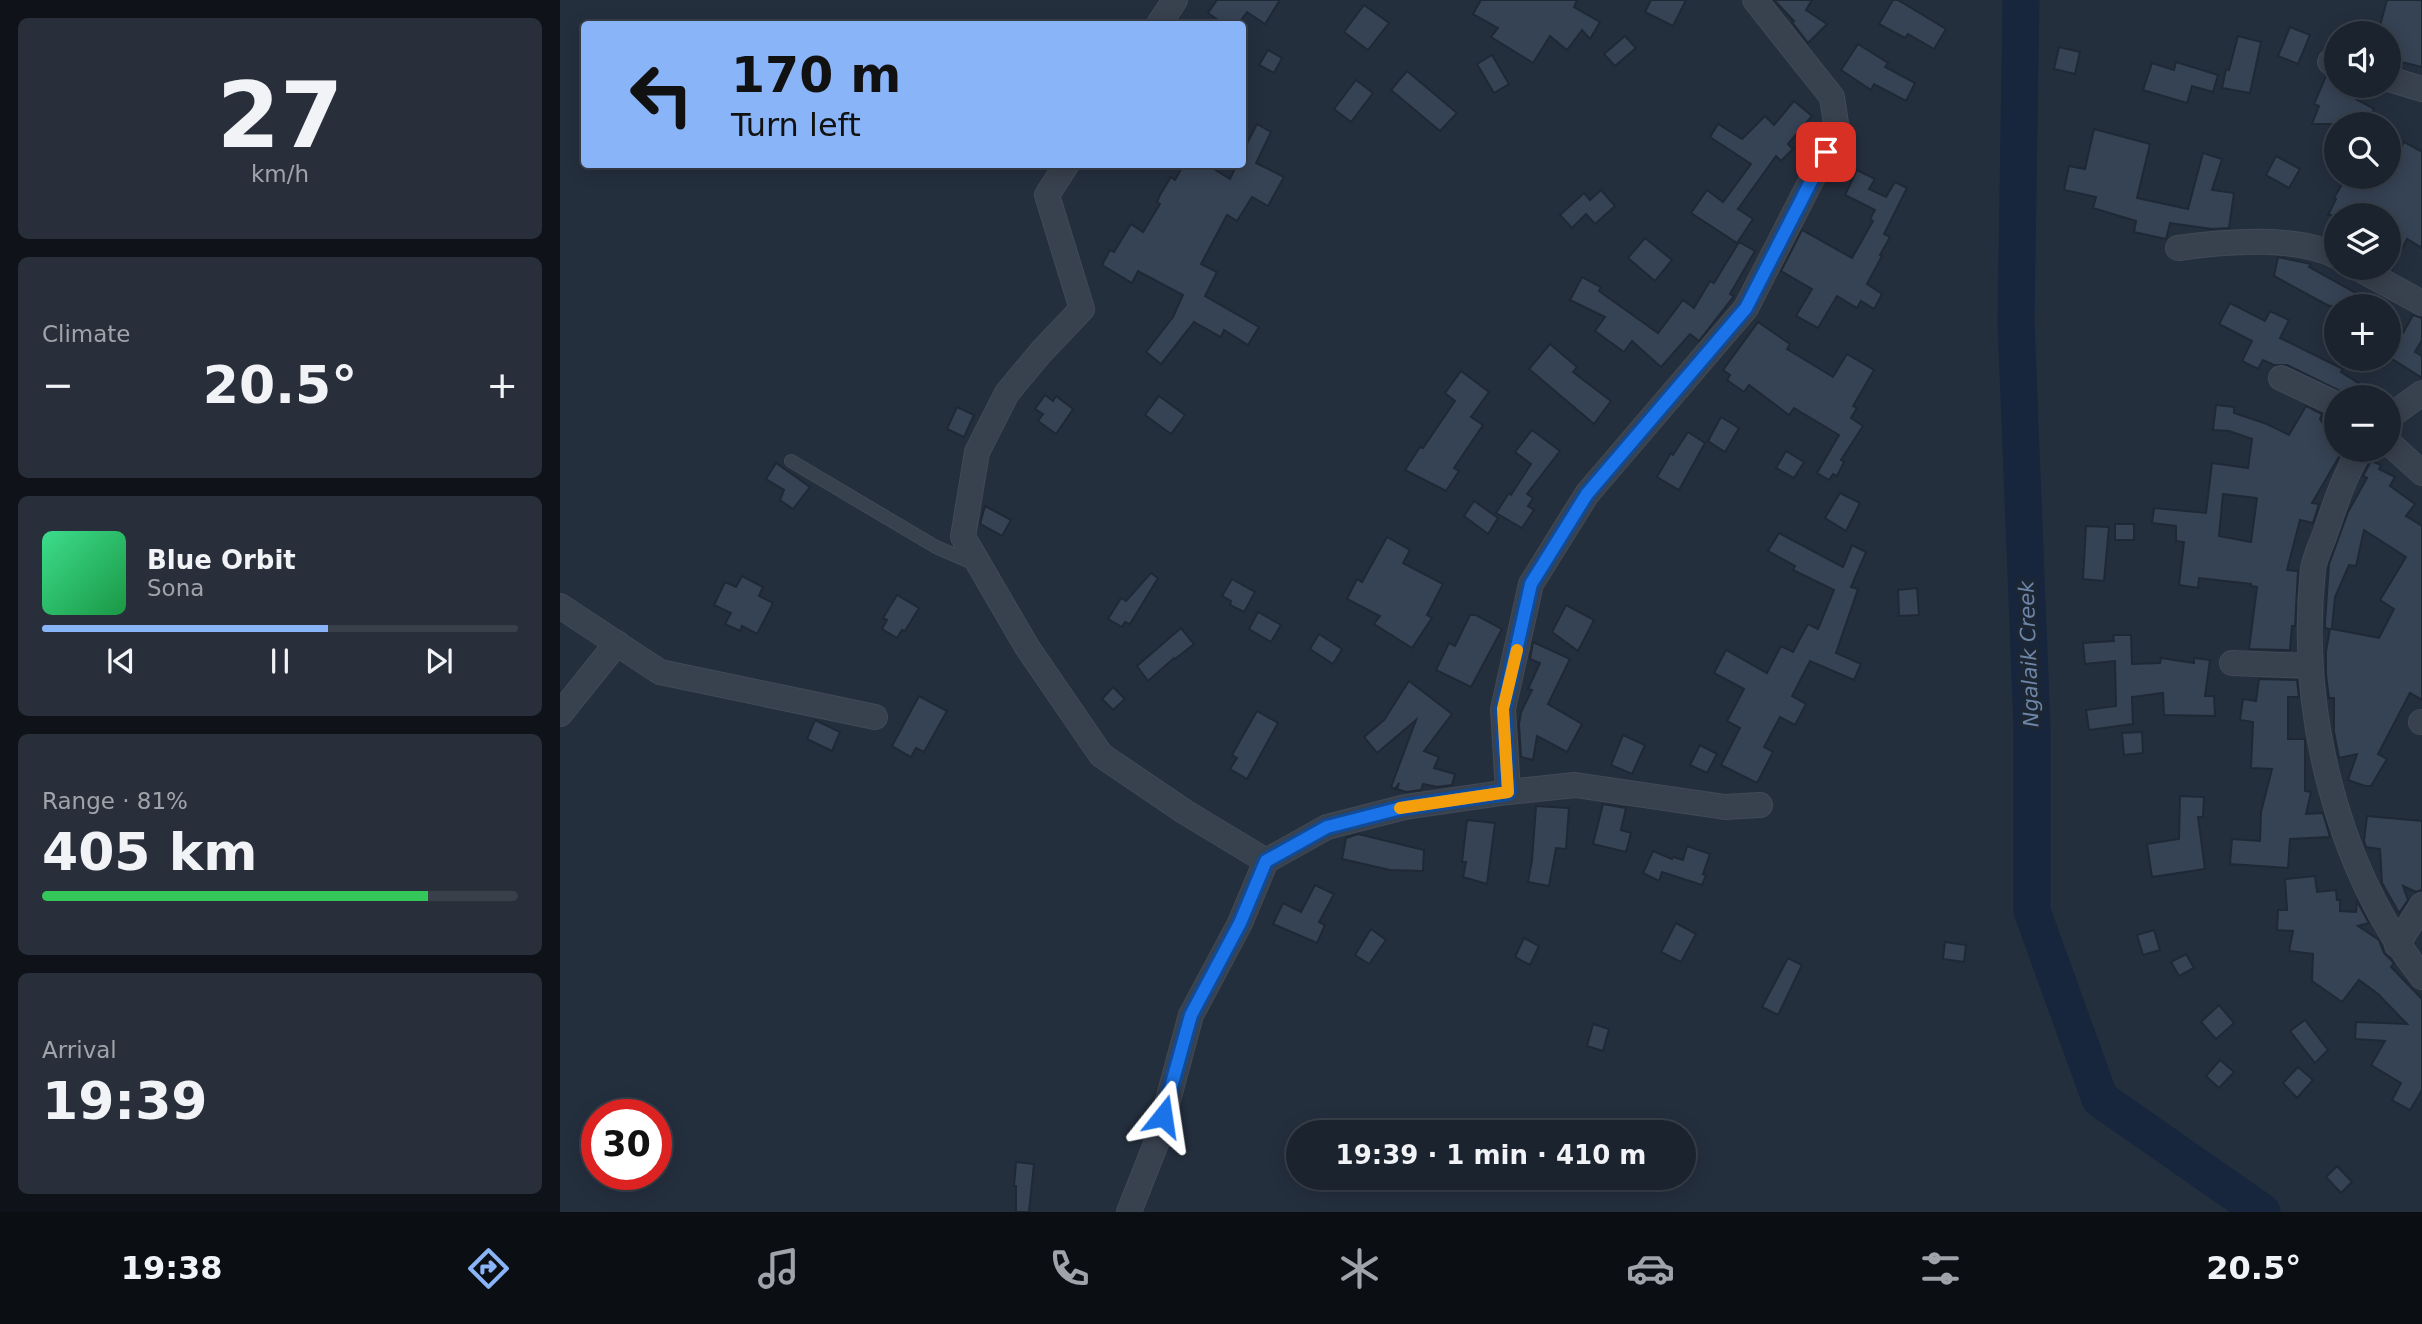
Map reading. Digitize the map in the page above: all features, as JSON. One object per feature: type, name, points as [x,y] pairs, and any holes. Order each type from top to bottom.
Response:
[{"type":"street","points":[[1161,21],[1175,0]]},
{"type":"street","points":[[1508,792],[1503,709],[1531,584],[1587,494],[1746,308],[1837,130],[1832,97],[1755,0]]},
{"type":"street","points":[[2401,83],[2422,89]]},
{"type":"street","points":[[1064,168],[1047,195],[1082,309],[1007,393],[977,452],[962,537],[1027,647],[1101,755],[1185,812],[1266,861]]},
{"type":"street","points":[[2178,248],[2230,241],[2319,247],[2324,250]]},
{"type":"street","points":[[2380,280],[2422,303]]},
{"type":"street","points":[[2281,378],[2324,398]]},
{"type":"street","points":[[2401,408],[2422,393]]},
{"type":"street","points":[[2401,454],[2422,473]]},
{"type":"street","points":[[2353,462],[2343,481],[2313,566],[2309,666],[2329,784],[2349,846],[2397,945],[2422,977]]},
{"type":"street","points":[[560,606],[660,672],[875,717]]},
{"type":"street","points":[[560,714],[617,643]]},
{"type":"street","points":[[2232,663],[2309,666]]},
{"type":"street","points":[[1129,1212],[1157,1141],[1191,1015],[1240,923],[1266,861],[1327,827],[1405,807],[1508,792],[1576,785],[1725,807],[1760,805]]},
{"type":"street","points":[[2397,945],[2422,905]]},
{"type":"lane","points":[[791,461],[936,547],[978,566]]},
{"type":"building","points":[[1217,0],[1280,0],[1265,24],[1247,12],[1240,21],[1220,21],[1208,13]]},
{"type":"building","points":[[1481,0],[1577,0],[1574,7],[1600,22],[1590,39],[1582,30],[1567,50],[1550,36],[1533,63],[1491,37],[1498,28],[1473,14]]},
{"type":"building","points":[[1651,0],[1686,0],[1673,26],[1645,12]]},
{"type":"building","points":[[1774,0],[1812,0],[1806,10],[1827,24],[1808,43],[1792,22],[1794,21]]},
{"type":"building","points":[[1893,0],[1898,0],[1946,29],[1934,49],[1908,34],[1905,38],[1879,24]]},
{"type":"building","points":[[2387,0],[2422,0],[2422,67],[2401,62],[2401,21],[2381,21]]},
{"type":"building","points":[[1364,5],[1389,23],[1368,50],[1344,32]]},
{"type":"building","points":[[2290,27],[2310,35],[2298,64],[2278,56]]},
{"type":"building","points":[[1625,36],[1636,48],[1615,66],[1604,54]]},
{"type":"building","points":[[2238,36],[2261,42],[2250,93],[2222,88]]},
{"type":"building","points":[[1858,44],[1888,63],[1885,67],[1915,83],[1906,101],[1874,84],[1871,90],[1841,70]]},
{"type":"building","points":[[2059,47],[2080,52],[2075,74],[2054,69]]},
{"type":"building","points":[[1268,50],[1282,58],[1274,73],[1259,65]]},
{"type":"building","points":[[1492,55],[1509,84],[1494,93],[1477,64]]},
{"type":"building","points":[[2176,62],[2218,75],[2213,92],[2192,86],[2187,103],[2143,90],[2152,63],[2174,70]]},
{"type":"building","points":[[1407,71],[1457,113],[1440,131],[1391,90]]},
{"type":"building","points":[[1356,80],[1373,93],[1351,122],[1334,109]]},
{"type":"building","points":[[2324,81],[2324,98],[2356,98],[2374,109],[2372,112],[2324,112],[2324,124],[2312,124],[2319,106],[2314,104]]},
{"type":"building","points":[[1794,101],[1812,116],[1788,144],[1793,149],[1781,161],[1776,156],[1738,209],[1753,219],[1737,243],[1691,213],[1707,190],[1723,202],[1751,164],[1710,137],[1718,124],[1742,139],[1765,116],[1774,125]]},
{"type":"building","points":[[1257,124],[1271,132],[1256,163],[1284,177],[1268,206],[1252,197],[1237,221],[1227,215],[1201,264],[1217,272],[1205,296],[1259,327],[1248,345],[1224,330],[1221,337],[1194,322],[1161,364],[1146,352],[1173,317],[1183,295],[1138,271],[1132,283],[1102,265],[1110,250],[1114,252],[1131,224],[1143,232],[1160,204],[1157,202],[1160,195],[1171,177],[1175,180],[1182,168],[1212,168],[1230,179],[1235,168],[1246,168],[1246,145]]},
{"type":"building","points":[[2094,129],[2150,144],[2137,198],[2188,209],[2203,153],[2222,159],[2212,190],[2234,193],[2229,228],[2212,229],[2170,223],[2166,239],[2134,232],[2136,221],[2093,208],[2096,197],[2064,190],[2069,166],[2085,169]]},
{"type":"building","points":[[2404,142],[2422,152],[2422,248],[2407,239],[2401,251],[2401,203],[2334,203],[2334,198],[2339,189],[2401,189],[2401,148]]},
{"type":"building","points":[[2276,156],[2300,169],[2289,188],[2266,175]]},
{"type":"building","points":[[1857,170],[1875,179],[1869,189],[1886,197],[1895,182],[1907,188],[1884,234],[1890,237],[1867,284],[1882,294],[1874,309],[1861,301],[1857,308],[1837,296],[1818,328],[1796,316],[1812,289],[1781,271],[1802,230],[1852,258],[1873,221],[1870,219],[1875,210],[1845,195]]},
{"type":"building","points":[[1601,190],[1615,206],[1595,224],[1586,214],[1572,228],[1560,215],[1584,193],[1590,200]]},
{"type":"building","points":[[1645,238],[1672,260],[1655,281],[1628,258]]},
{"type":"building","points":[[1739,242],[1755,251],[1730,294],[1734,296],[1699,341],[1690,334],[1661,367],[1632,341],[1624,352],[1595,331],[1605,317],[1570,300],[1582,277],[1601,287],[1599,291],[1658,333],[1683,300],[1694,308],[1710,281],[1714,283]]},
{"type":"building","points":[[2278,257],[2311,264],[2309,267],[2324,275],[2324,280],[2333,280],[2358,294],[2324,294],[2324,303],[2274,276]]},
{"type":"building","points":[[2230,303],[2265,321],[2270,311],[2289,320],[2280,338],[2324,360],[2324,371],[2342,371],[2360,384],[2328,385],[2287,365],[2274,365],[2263,360],[2258,369],[2242,361],[2252,341],[2219,324]]},
{"type":"building","points":[[2413,315],[2422,318],[2422,340],[2415,352],[2422,356],[2422,378],[2401,365],[2401,332],[2403,333]]},
{"type":"building","points":[[1758,322],[1790,344],[1787,349],[1833,377],[1847,354],[1874,370],[1853,406],[1857,408],[1851,418],[1863,426],[1841,460],[1844,462],[1837,476],[1833,474],[1829,480],[1817,473],[1839,435],[1794,408],[1789,415],[1749,385],[1744,392],[1727,380],[1730,375],[1723,370]]},
{"type":"building","points":[[1550,344],[1577,367],[1573,372],[1611,401],[1594,424],[1529,369]]},
{"type":"building","points":[[1461,371],[1489,392],[1471,417],[1483,425],[1454,468],[1459,471],[1446,491],[1405,470],[1455,401],[1445,393]]},
{"type":"building","points":[[1045,395],[1053,401],[1056,396],[1073,409],[1056,434],[1038,421],[1043,414],[1035,409]]},
{"type":"building","points":[[1159,396],[1185,415],[1171,434],[1145,415]]},
{"type":"building","points":[[2216,405],[2234,407],[2234,413],[2289,435],[2306,406],[2322,414],[2320,419],[2324,426],[2324,462],[2336,462],[2312,503],[2319,504],[2313,523],[2300,520],[2287,570],[2298,571],[2295,626],[2292,626],[2290,650],[2249,649],[2257,587],[2199,578],[2198,588],[2179,585],[2184,542],[2176,541],[2176,526],[2152,523],[2154,508],[2206,513],[2212,463],[2248,468],[2252,439],[2229,431],[2213,430]],"holes":[[[2223,494],[2257,498],[2251,542],[2219,536]]]},
{"type":"building","points":[[957,407],[974,415],[964,437],[947,429]]},
{"type":"building","points":[[1721,417],[1739,428],[1725,452],[1708,441]]},
{"type":"building","points":[[1532,430],[1560,451],[1527,494],[1533,498],[1528,506],[1534,510],[1522,528],[1496,513],[1531,464],[1515,452]]},
{"type":"building","points":[[1688,432],[1705,443],[1679,490],[1657,477]]},
{"type":"building","points":[[1786,451],[1804,462],[1794,478],[1776,468]]},
{"type":"building","points":[[2370,462],[2381,465],[2379,469],[2395,477],[2390,486],[2415,504],[2406,516],[2422,526],[2422,700],[2410,693],[2378,754],[2387,759],[2371,786],[2348,780],[2357,754],[2339,758],[2334,732],[2334,698],[2329,698],[2326,675],[2330,629],[2325,628],[2329,564],[2348,512],[2367,478],[2363,476]],"holes":[[[2364,530],[2406,557],[2380,600],[2394,609],[2379,638],[2332,629],[2335,597],[2349,565],[2356,566]]]},
{"type":"building","points":[[776,463],[810,487],[793,509],[780,500],[784,490],[766,479]]},
{"type":"building","points":[[1840,493],[1860,503],[1846,531],[1825,518]]},
{"type":"building","points":[[1474,501],[1498,518],[1488,534],[1464,516]]},
{"type":"building","points":[[985,506],[1011,520],[1002,536],[980,524]]},
{"type":"building","points":[[2115,524],[2134,524],[2134,540],[2115,540]]},
{"type":"building","points":[[2086,526],[2109,527],[2104,581],[2083,579]]},
{"type":"building","points":[[1779,533],[1843,567],[1852,545],[1866,552],[1851,587],[1858,589],[1836,653],[1861,664],[1854,680],[1810,661],[1792,696],[1806,704],[1795,725],[1780,717],[1764,747],[1773,752],[1757,783],[1721,765],[1740,728],[1727,721],[1744,689],[1714,673],[1726,650],[1767,673],[1781,646],[1793,652],[1808,624],[1818,629],[1834,590],[1793,570],[1795,566],[1768,551]]},
{"type":"building","points":[[1387,537],[1410,550],[1403,563],[1443,584],[1427,615],[1432,618],[1412,648],[1374,624],[1380,616],[1347,599],[1357,579],[1362,582]]},
{"type":"building","points":[[1151,573],[1158,578],[1130,624],[1125,622],[1122,627],[1108,619],[1121,598],[1126,601]]},
{"type":"building","points":[[742,576],[763,587],[759,596],[773,603],[757,634],[742,626],[740,631],[725,624],[731,613],[714,605],[725,582],[736,587]]},
{"type":"building","points":[[1232,579],[1255,592],[1244,612],[1230,605],[1231,601],[1222,596]]},
{"type":"building","points":[[1917,588],[1919,615],[1899,616],[1898,590]]},
{"type":"building","points":[[897,595],[919,608],[905,631],[902,630],[897,638],[882,629],[887,620],[883,618]]},
{"type":"building","points":[[1566,605],[1594,620],[1578,651],[1552,632]]},
{"type":"building","points":[[1258,612],[1281,625],[1271,642],[1249,629]]},
{"type":"building","points":[[1470,615],[1476,615],[1502,629],[1471,687],[1436,670],[1449,643],[1455,646]]},
{"type":"building","points":[[1181,628],[1194,644],[1148,681],[1137,666]]},
{"type":"building","points":[[1319,634],[1342,649],[1333,664],[1310,649]]},
{"type":"building","points":[[2113,635],[2131,635],[2132,664],[2160,663],[2161,658],[2194,663],[2194,658],[2210,660],[2205,696],[2214,696],[2215,716],[2164,715],[2163,693],[2132,697],[2133,724],[2089,730],[2086,710],[2116,706],[2115,661],[2085,664],[2083,643],[2114,641]]},
{"type":"building","points":[[1533,642],[1570,659],[1548,704],[1582,724],[1567,752],[1537,736],[1533,760],[1521,757],[1519,724],[1521,712],[1532,690],[1528,689],[1540,663],[1530,659]]},
{"type":"building","points":[[2259,679],[2297,680],[2299,697],[2288,697],[2288,739],[2305,739],[2305,791],[2311,792],[2306,814],[2323,813],[2330,837],[2290,839],[2288,868],[2230,864],[2232,839],[2260,841],[2261,812],[2272,769],[2251,768],[2253,722],[2240,720],[2243,699],[2256,701]]},
{"type":"building","points":[[1409,681],[1452,714],[1424,751],[1439,757],[1434,768],[1455,774],[1452,785],[1437,787],[1423,784],[1421,790],[1406,792],[1397,789],[1399,783],[1395,789],[1391,787],[1416,720],[1377,753],[1364,737],[1384,720]]},
{"type":"building","points":[[1113,687],[1125,699],[1113,710],[1102,699]]},
{"type":"building","points":[[919,696],[947,711],[924,752],[916,748],[911,757],[892,746]]},
{"type":"building","points":[[1257,711],[1278,723],[1247,779],[1230,769],[1237,758],[1232,755]]},
{"type":"building","points":[[815,720],[840,732],[832,751],[807,739]]},
{"type":"building","points":[[2142,732],[2143,753],[2124,755],[2122,733]]},
{"type":"building","points":[[1623,735],[1645,745],[1632,774],[1611,765]]},
{"type":"building","points":[[1700,745],[1717,754],[1707,773],[1690,765]]},
{"type":"building","points":[[2180,796],[2204,797],[2203,817],[2198,817],[2205,869],[2152,877],[2147,844],[2179,839]]},
{"type":"building","points":[[1603,804],[1626,808],[1621,830],[1631,833],[1626,852],[1593,844]]},
{"type":"building","points":[[1536,806],[1569,808],[1566,849],[1556,848],[1549,886],[1528,882]]},
{"type":"building","points":[[2367,816],[2422,821],[2422,890],[2416,892],[2403,886],[2408,900],[2399,913],[2382,883],[2380,849],[2366,847],[2364,841]]},
{"type":"building","points":[[1467,820],[1495,823],[1487,884],[1463,877]]},
{"type":"building","points":[[1358,834],[1424,850],[1423,871],[1390,870],[1342,859],[1346,838]]},
{"type":"building","points":[[1687,846],[1710,854],[1702,885],[1662,872],[1659,881],[1643,873],[1653,851],[1672,859],[1683,860]]},
{"type":"building","points":[[2315,876],[2317,892],[2336,890],[2340,911],[2356,912],[2357,901],[2369,923],[2358,926],[2379,940],[2384,953],[2394,963],[2391,967],[2422,999],[2422,1090],[2410,1110],[2392,1100],[2401,1083],[2371,1065],[2385,1041],[2355,1039],[2356,1022],[2407,1024],[2378,994],[2359,980],[2342,1002],[2312,981],[2313,954],[2289,951],[2293,931],[2277,930],[2278,910],[2287,910],[2285,879]]},
{"type":"building","points":[[1315,885],[1334,894],[1319,922],[1325,925],[1317,943],[1273,924],[1283,903],[1301,912]]},
{"type":"building","points":[[1676,923],[1696,934],[1681,962],[1661,952]]},
{"type":"building","points":[[1371,929],[1386,940],[1369,964],[1355,955]]},
{"type":"building","points":[[2154,930],[2160,950],[2143,955],[2137,935]]},
{"type":"building","points":[[1524,938],[1539,946],[1530,965],[1515,957]]},
{"type":"building","points":[[1945,942],[1966,945],[1964,962],[1943,959]]},
{"type":"building","points":[[2186,954],[2194,968],[2179,976],[2171,962]]},
{"type":"building","points":[[1788,958],[1802,965],[1778,1015],[1762,1007]]},
{"type":"building","points":[[2219,1005],[2234,1023],[2216,1039],[2201,1022]]},
{"type":"building","points":[[2305,1020],[2328,1050],[2315,1063],[2290,1031]]},
{"type":"building","points":[[1593,1024],[1609,1029],[1603,1051],[1587,1046]]},
{"type":"building","points":[[2220,1060],[2234,1072],[2219,1088],[2206,1076]]},
{"type":"building","points":[[2298,1067],[2313,1080],[2297,1098],[2283,1083]]},
{"type":"building","points":[[1016,1162],[1034,1164],[1029,1212],[1016,1212]]},
{"type":"building","points":[[2337,1166],[2352,1182],[2341,1193],[2326,1177]]},
{"type":"waterway","name":"Ngalaik Creek","points":[[2021,0],[2016,322],[2032,727],[2032,911],[2100,1099],[2262,1212]]},
{"type":"slow traffic","points":[[1400,808],[1508,792],[1503,709],[1517,650]]},
{"type":"route","points":[[1163,1116],[1191,1015],[1240,923],[1266,861],[1327,827],[1405,807],[1508,792],[1503,709],[1531,584],[1587,494],[1746,308],[1826,152]]}]
